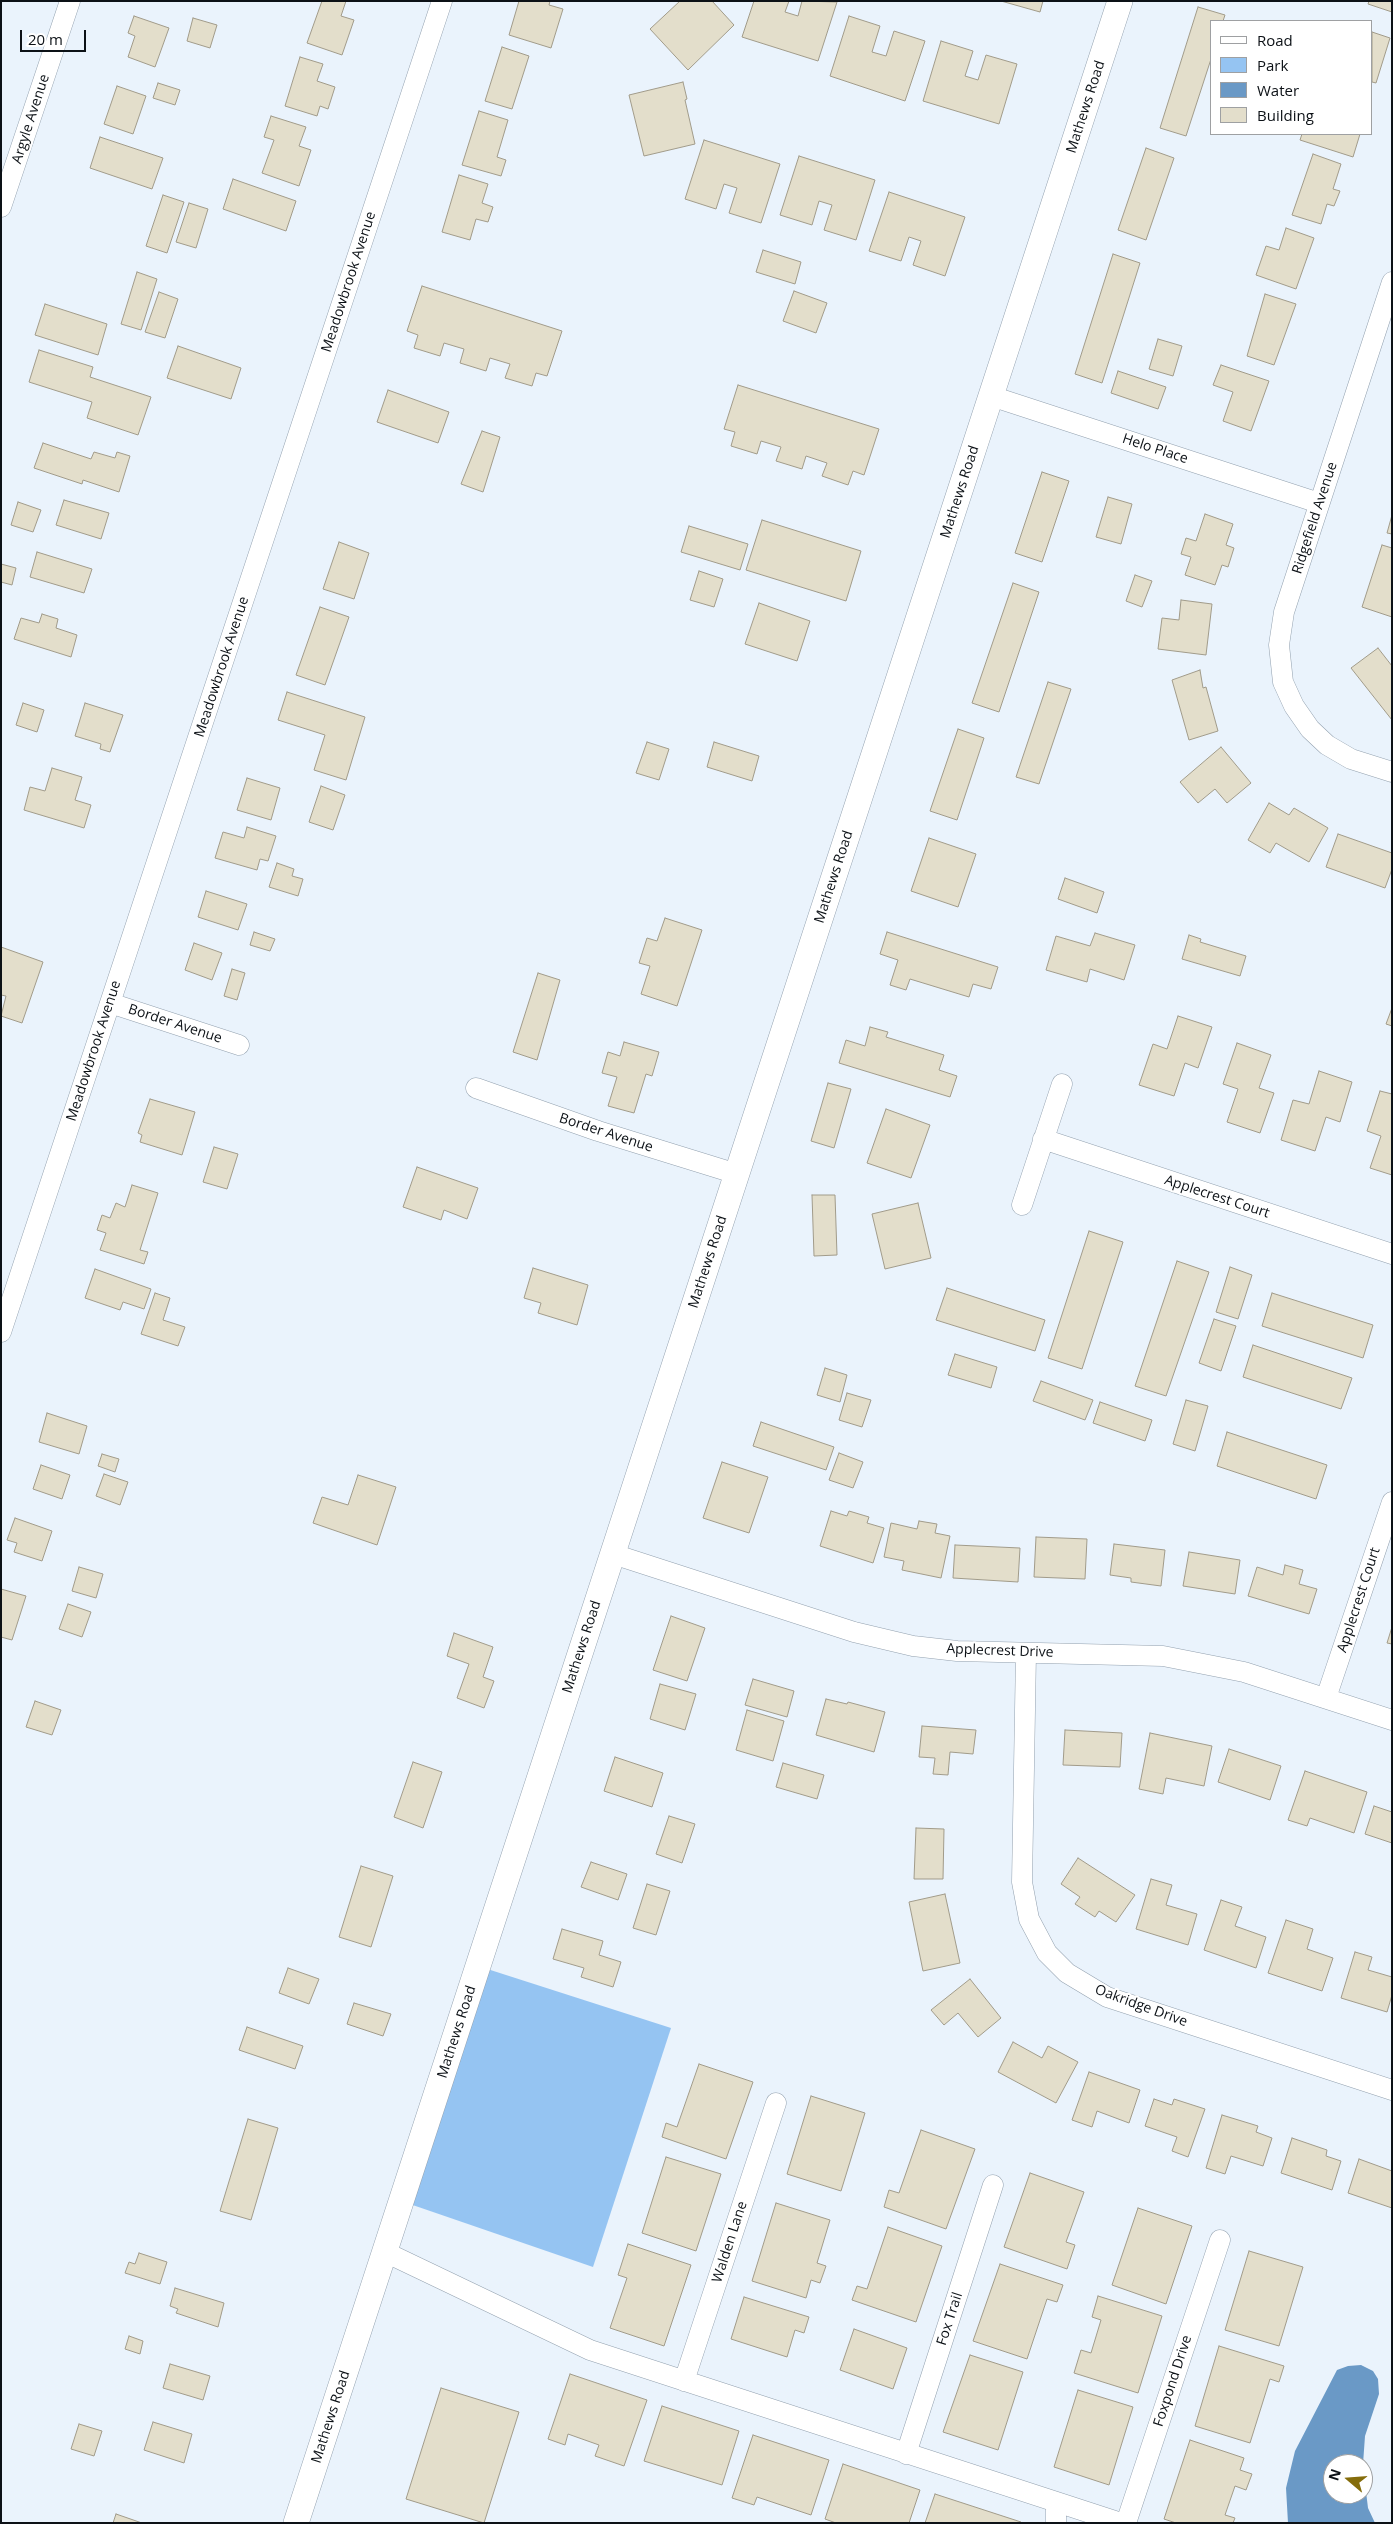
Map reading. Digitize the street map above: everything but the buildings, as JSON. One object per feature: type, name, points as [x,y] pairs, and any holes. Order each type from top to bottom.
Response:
[{"type":"street","name":"Argyle Avenue","points":[[1,208],[70,1]]},
{"type":"street","name":"Meadowbrook Avenue","points":[[1,1332],[442,1]]},
{"type":"street","name":"Mathews Road","points":[[296,2523],[1120,1]]},
{"type":"street","name":"Ridgefield Avenue","points":[[1392,282],[1284,612],[1279,645],[1283,682],[1294,706],[1310,729],[1327,745],[1351,759],[1392,772]]},
{"type":"street","name":"Helo Place","points":[[991,396],[1319,503]]},
{"type":"street","name":"Border Avenue","points":[[110,1003],[240,1045]]},
{"type":"street","points":[[1022,1205],[1062,1084]]},
{"type":"street","name":"Border Avenue","points":[[476,1088],[598,1131],[737,1174]]},
{"type":"street","name":"Applecrest Court","points":[[1043,1139],[1392,1254]]},
{"type":"street","name":"Applecrest Court","points":[[1326,1698],[1392,1502]]},
{"type":"street","name":"Applecrest Drive","points":[[612,1554],[854,1632],[913,1646],[957,1651],[1164,1656],[1244,1672],[1392,1720]]},
{"type":"street","name":"Oakridge Drive","points":[[1026,1653],[1022,1882],[1029,1918],[1047,1953],[1067,1973],[1107,1997],[1392,2090]]},
{"type":"street","name":"Walden Lane","points":[[684,2381],[776,2103]]},
{"type":"street","name":"Fox Trail","points":[[906,2454],[993,2185]]},
{"type":"street","name":"Foxpond Drive","points":[[1126,2523],[1220,2240]]},
{"type":"street","points":[[385,2252],[590,2350],[1121,2523]]},
{"type":"street","points":[[1056,2502],[1056,2523]]},
{"type":"green space","points":[[478,1966],[671,2028],[593,2267],[401,2201]]},
{"type":"water","points":[[1361,2365],[1373,2371],[1378,2379],[1379,2394],[1365,2436],[1364,2454],[1323,2454],[1323,2504],[1368,2504],[1375,2523],[1288,2523],[1286,2488],[1295,2451],[1337,2370],[1348,2366]]}]
